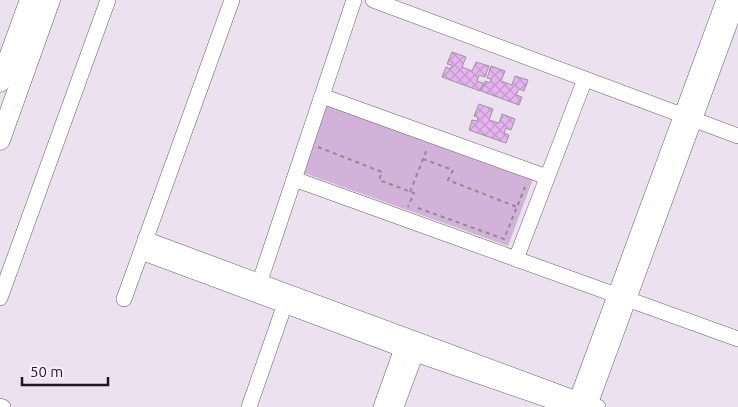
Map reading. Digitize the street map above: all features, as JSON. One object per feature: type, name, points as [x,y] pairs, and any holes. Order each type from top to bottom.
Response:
[{"type":"main road","points":[[0,82],[30,0]]},
{"type":"main road","points":[[0,140],[50,0]]},
{"type":"street","points":[[0,298],[108,0]]},
{"type":"street","points":[[124,299],[232,0]]},
{"type":"street","points":[[258,287],[354,0]]},
{"type":"street","points":[[373,0],[738,136]]},
{"type":"street","points":[[688,118],[724,0]]},
{"type":"street","points":[[258,287],[285,304],[411,345],[583,405],[688,118],[738,1]]},
{"type":"street","points":[[516,259],[585,79]]},
{"type":"street","points":[[322,96],[548,177]]},
{"type":"street","points":[[294,179],[405,212],[516,259],[738,339]]},
{"type":"street","points":[[143,245],[411,345]]},
{"type":"street","points":[[249,407],[285,304]]},
{"type":"street","points":[[381,407],[411,345]]},
{"type":"street","points":[[396,407],[411,345]]},
{"type":"path","points":[[315,144],[314,152],[317,146],[382,172],[379,180],[414,193],[405,212],[504,239],[525,187]]},
{"type":"path","points":[[410,192],[427,146]]},
{"type":"path","points":[[423,159],[453,170],[448,180],[517,207]]},
{"type":"shaded area","points":[[325,103],[533,179],[508,246],[301,172]]},
{"type":"building","points":[[452,52],[466,57],[462,67],[472,71],[476,62],[489,66],[485,77],[479,75],[477,81],[483,83],[480,91],[442,77],[446,67],[450,69],[452,65],[447,64]]},
{"type":"building","points":[[491,66],[505,71],[501,81],[512,85],[515,76],[528,80],[524,91],[519,89],[516,95],[522,97],[519,105],[481,91],[485,81],[490,83],[491,79],[487,78]]},
{"type":"building","points":[[479,104],[493,109],[489,120],[499,123],[502,114],[515,119],[511,130],[506,128],[504,133],[509,135],[506,143],[469,130],[472,120],[477,121],[478,117],[474,116]]}]
